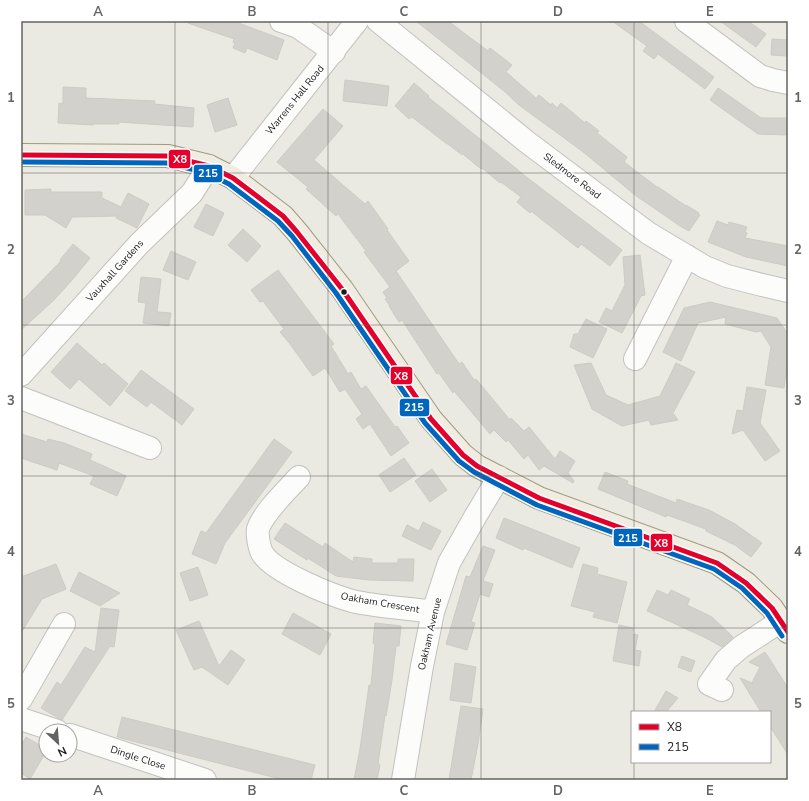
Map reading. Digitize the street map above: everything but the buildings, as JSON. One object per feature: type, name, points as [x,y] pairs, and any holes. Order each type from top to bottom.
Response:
[{"type":"main road","points":[[21,155],[168,156],[209,166],[233,178],[283,216],[297,232],[342,289],[431,419],[463,455],[477,466],[538,498],[717,563],[746,583],[772,608],[784,627]]},
{"type":"street","points":[[282,21],[298,27],[334,52]]},
{"type":"street","name":"Warrens Hall Road","points":[[233,178],[357,21]]},
{"type":"street","name":"Sledmore Road","points":[[378,21],[528,142],[648,233],[705,267],[727,276],[762,286],[788,291]]},
{"type":"street","points":[[686,21],[760,76],[788,83]]},
{"type":"street","name":"Vauxhall Gardens","points":[[21,375],[139,244],[192,193],[209,166]]},
{"type":"street","points":[[635,359],[687,256]]},
{"type":"street","points":[[21,398],[150,448]]},
{"type":"street","name":"Oakham Crescent","points":[[299,477],[262,519],[258,531],[262,553],[274,565],[307,584],[329,594],[353,601],[433,612]]},
{"type":"street","name":"Oakham Avenue","points":[[403,780],[422,666],[433,612],[450,563],[499,477]]},
{"type":"street","points":[[21,699],[64,624]]},
{"type":"street","points":[[708,684],[726,660],[741,647],[784,627]]},
{"type":"street","points":[[21,719],[38,725]]},
{"type":"street","name":"Dingle Close","points":[[78,738],[205,780]]},
{"type":"transit line","name":"X8","points":[[21,155],[168,156],[209,166],[233,178],[283,216],[297,232],[342,289],[431,419],[463,455],[477,466],[539,498],[717,563],[746,583],[772,608],[788,632]]},
{"type":"transit line","name":"215","points":[[21,162],[167,163],[207,173],[229,184],[278,221],[292,236],[336,293],[425,423],[459,461],[474,472],[537,505],[714,569],[742,588],[767,613],[782,636]]}]
